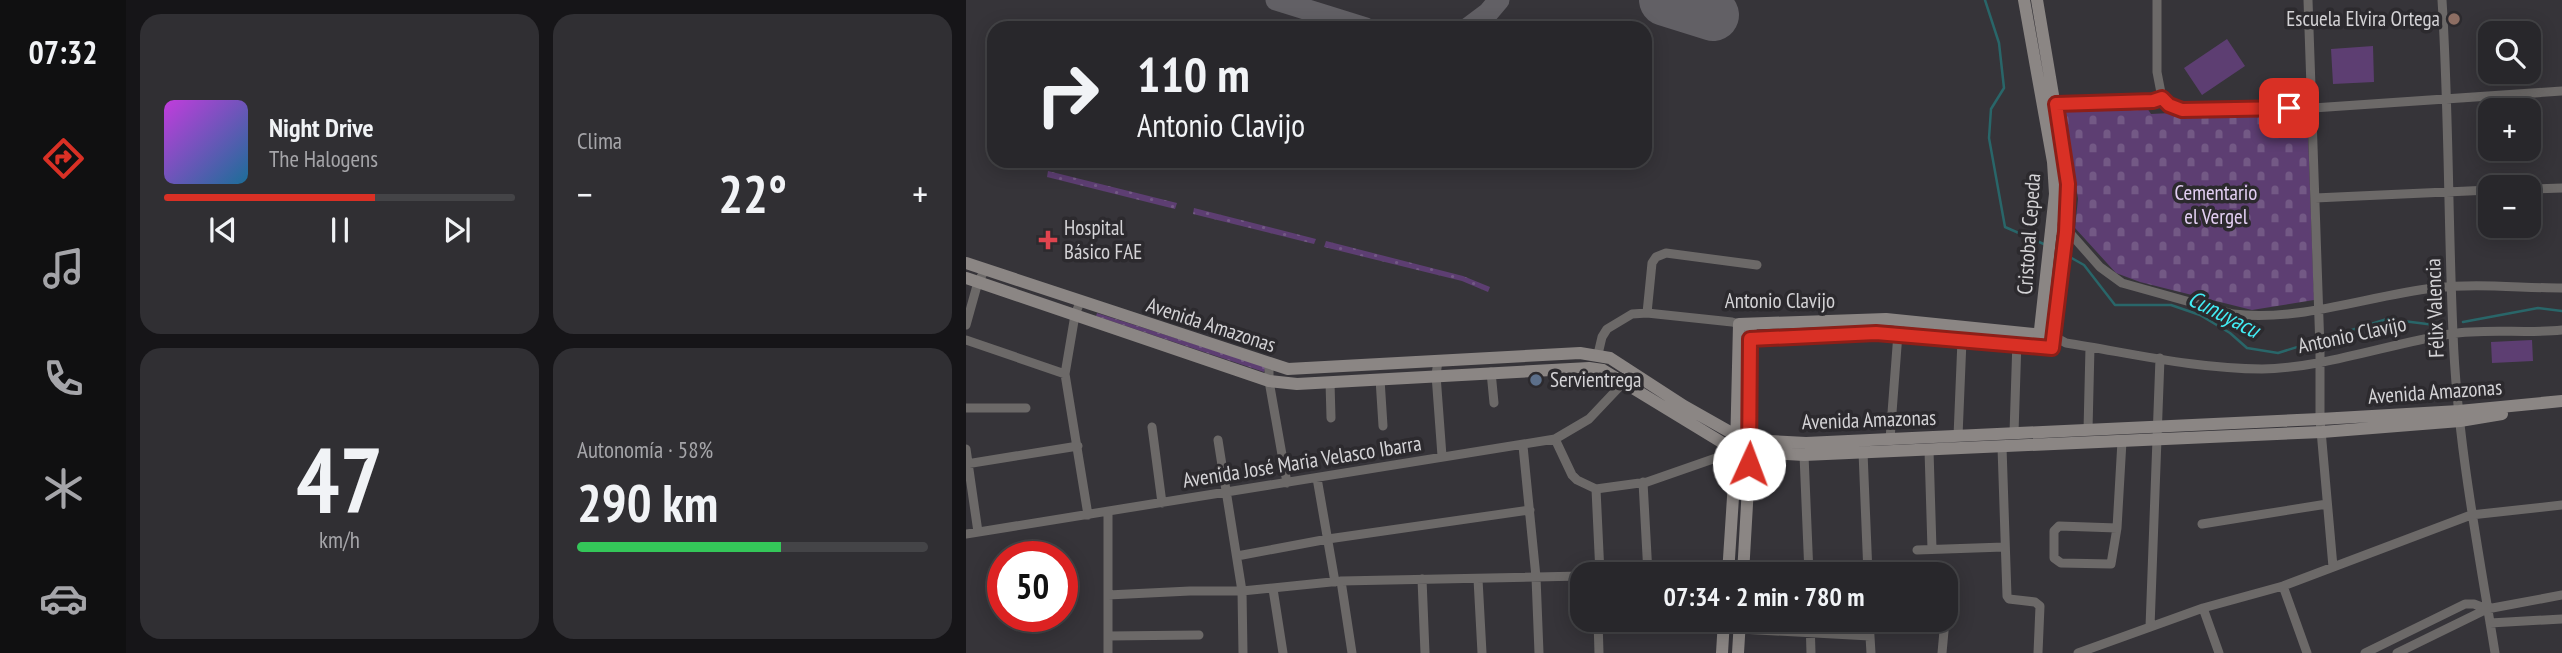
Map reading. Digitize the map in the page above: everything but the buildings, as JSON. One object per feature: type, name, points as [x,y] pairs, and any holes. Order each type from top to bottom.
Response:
[{"type":"main road","name":"Cristobal Cepeda","points":[[2024,0],[2068,184],[2066,232],[2052,342]]},
{"type":"main road","name":"Cristobal Cepeda","points":[[2037,0],[2050,104],[2055,194],[2038,340]]},
{"type":"main road","name":"Avenida Amazonas","points":[[966,263],[1269,365],[1288,369],[1598,354],[1610,358],[1684,406],[1737,436]]},
{"type":"main road","name":"Avenida Amazonas","points":[[972,280],[1269,381],[1297,384],[1491,372],[1589,368],[1603,370],[1746,447],[1804,455],[2122,441],[2157,434]]},
{"type":"main road","name":"Antonio Clavijo","points":[[1745,324],[1899,320],[2018,331],[2038,340],[2052,342]]},
{"type":"main road","points":[[1743,562],[1750,339],[1745,324]]},
{"type":"main road","points":[[1730,562],[1746,447],[1737,436],[1745,324]]},
{"type":"main road","name":"Antonio Clavijo","points":[[1750,339],[1876,333],[2017,345],[2038,340]]},
{"type":"main road","name":"Avenida Amazonas","points":[[2459,416],[2562,401]]},
{"type":"main road","name":"Avenida Amazonas","points":[[1746,447],[2088,430],[2157,434],[2562,410]]},
{"type":"main road","points":[[1722,653],[1723,632]]},
{"type":"main road","points":[[1738,653],[1739,632]]},
{"type":"street","points":[[2157,0],[2157,72],[2162,98],[2169,105],[2182,110],[2313,108],[2562,91]]},
{"type":"street","points":[[2308,0],[2321,426],[2333,567]]},
{"type":"street","name":"Félix Valencia","points":[[2442,0],[2448,99],[2452,333],[2471,515],[2495,653]]},
{"type":"street","points":[[2050,104],[2153,101],[2162,98]]},
{"type":"street","points":[[2541,189],[2562,188]]},
{"type":"street","points":[[2315,198],[2478,190]]},
{"type":"street","points":[[2051,234],[2066,232],[2073,235],[2107,274],[2132,287],[2247,316],[2319,309],[2452,286],[2562,288]]},
{"type":"street","points":[[1647,313],[1652,262],[1665,253],[1757,265]]},
{"type":"street","points":[[966,325],[972,280],[985,270]]},
{"type":"street","points":[[1080,302],[1075,315],[1065,373],[1088,515]]},
{"type":"street","name":"Antonio Clavijo","points":[[1598,354],[1602,337],[1615,322],[1632,314],[1647,313],[1745,324]]},
{"type":"street","points":[[1890,439],[1899,320]]},
{"type":"street","name":"Antonio Clavijo","points":[[2052,342],[2230,369],[2280,368],[2452,333],[2562,330]]},
{"type":"street","points":[[2014,433],[2018,331]]},
{"type":"street","points":[[966,340],[1065,373]]},
{"type":"street","points":[[1958,436],[1962,340]]},
{"type":"street","points":[[2088,430],[2090,346]]},
{"type":"street","points":[[2150,627],[2160,358]]},
{"type":"street","points":[[1438,361],[1436,375],[1442,456]]},
{"type":"street","points":[[1269,365],[1269,381],[1287,483]]},
{"type":"street","points":[[1491,372],[1494,403]]},
{"type":"street","points":[[1380,379],[1383,426]]},
{"type":"street","points":[[1330,382],[1331,418]]},
{"type":"street","name":"Avenida José Maria Velasco Ibarra","points":[[966,534],[1555,439],[1589,419],[1624,382]]},
{"type":"street","points":[[966,408],[1026,408]]},
{"type":"street","points":[[1152,427],[1163,503]]},
{"type":"street","points":[[1555,439],[1572,475],[1597,489],[1643,482],[1746,447]]},
{"type":"street","points":[[1218,440],[1242,591],[1243,653]]},
{"type":"street","points":[[2117,528],[2059,526],[2054,531],[2054,558],[2061,563],[2110,565],[2117,528],[2122,441]]},
{"type":"street","points":[[967,464],[1078,446]]},
{"type":"street","points":[[1523,446],[1536,577],[1539,653]]},
{"type":"street","points":[[2002,447],[2007,597],[2035,602],[2040,606],[2038,653]]},
{"type":"street","points":[[966,449],[978,532]]},
{"type":"street","points":[[1929,450],[1932,550]]},
{"type":"street","points":[[1863,452],[1868,562]]},
{"type":"street","points":[[1804,455],[1808,562]]},
{"type":"street","points":[[1317,478],[1352,653]]},
{"type":"street","points":[[1643,482],[1647,562]]},
{"type":"street","points":[[1597,489],[1600,562]]},
{"type":"street","points":[[2202,524],[2328,504]]},
{"type":"street","points":[[2078,653],[2203,608],[2283,586],[2471,515],[2562,505]]},
{"type":"street","points":[[1237,556],[1328,539],[1530,510]]},
{"type":"street","points":[[1108,512],[1108,653]]},
{"type":"street","points":[[1917,550],[2004,547]]},
{"type":"street","points":[[1108,595],[1242,591],[1338,582],[1570,576]]},
{"type":"street","points":[[1422,579],[1424,653]]},
{"type":"street","points":[[1478,579],[1482,653]]},
{"type":"street","points":[[2283,586],[2307,653]]},
{"type":"street","points":[[1273,589],[1283,653]]},
{"type":"street","points":[[2365,653],[2465,604],[2486,605],[2562,595]]},
{"type":"street","points":[[2397,653],[2486,605]]},
{"type":"street","points":[[2203,608],[2220,653]]},
{"type":"street","points":[[2491,628],[2562,619]]},
{"type":"street","points":[[1598,632],[1599,653]]},
{"type":"street","points":[[1797,632],[1870,636]]},
{"type":"street","points":[[1870,632],[1871,653]]},
{"type":"street","points":[[1942,653],[1944,632]]},
{"type":"street","points":[[1811,634],[1811,653]]},
{"type":"street","points":[[1108,636],[1199,635]]},
{"type":"green space","points":[[2227,39],[2245,66],[2202,95],[2184,68]]},
{"type":"green space","points":[[2373,46],[2374,82],[2333,84],[2331,49]]},
{"type":"green space","name":"Cementario el Vergel","points":[[2145,105],[2151,114],[2307,106],[2314,300],[2252,310],[2140,282],[2116,273],[2075,228],[2078,199],[2065,108]]},
{"type":"green space","points":[[1048,171],[1177,203],[1175,209],[1047,177]]},
{"type":"green space","points":[[1194,208],[1316,239],[1314,244],[1193,214]]},
{"type":"green space","points":[[1326,241],[1463,276],[1490,287],[1488,292],[1462,281],[1324,247]]},
{"type":"green space","points":[[1097,313],[1266,367],[1264,372],[1096,316]]},
{"type":"green space","points":[[2532,340],[2533,361],[2492,363],[2491,342]]},
{"type":"waterway","name":"Cunuyacu","points":[[1985,0],[1999,43],[2004,88],[1991,109],[1989,138],[2005,227],[2046,245]]},
{"type":"waterway","name":"Cunuyacu","points":[[2068,256],[2084,265],[2115,305],[2171,305],[2200,315],[2230,333],[2247,348],[2278,353],[2387,319],[2435,325]]},
{"type":"waterway","name":"Cunuyacu","points":[[2463,322],[2538,308],[2562,311]]},
{"type":"taxiway","points":[[1276,0],[1344,21]]},
{"type":"taxiway","points":[[1477,21],[1499,0]]},
{"type":"runway","points":[[1665,0],[1713,15]]},
{"type":"place","name":"Escuela Elvira Ortega","points":[[2454,19]]},
{"type":"place","name":"Hospital Básico FAE","points":[[1048,240]]},
{"type":"place","name":"Servientrega","points":[[1536,380]]},
{"type":"route","points":[[1749,464],[1750,339],[1876,333],[2052,348],[2066,232],[2068,184],[2056,104],[2153,101],[2162,98],[2169,105],[2182,110],[2289,108]]}]
